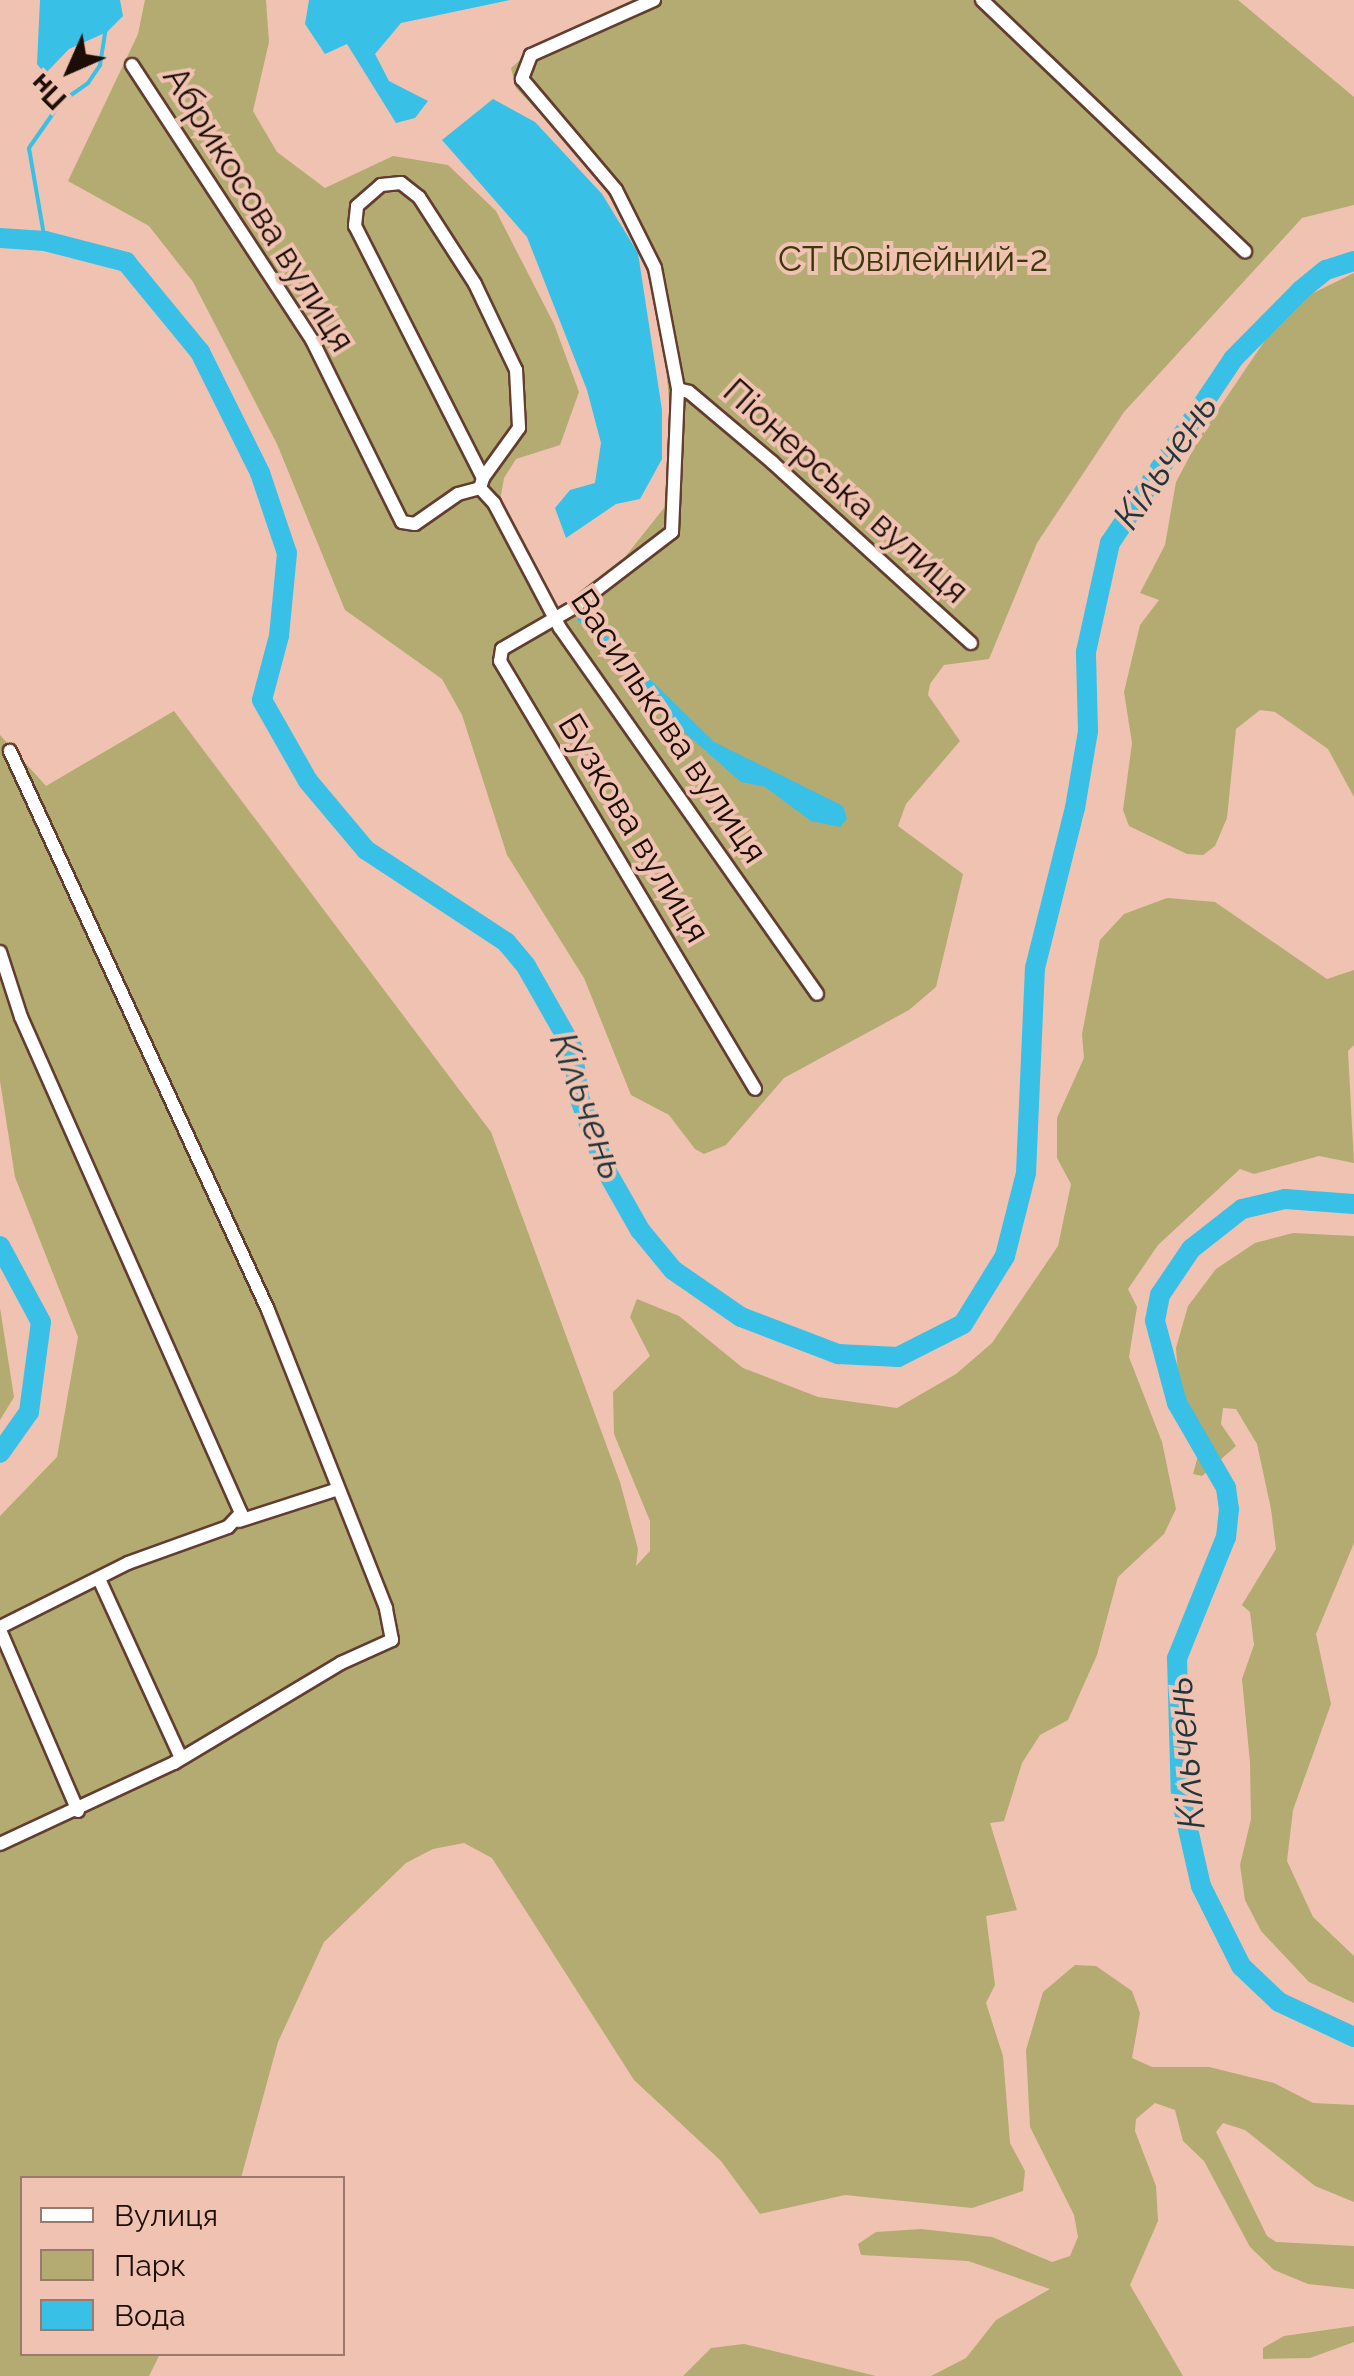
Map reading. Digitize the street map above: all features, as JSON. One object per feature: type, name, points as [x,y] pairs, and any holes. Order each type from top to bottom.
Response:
[{"type":"street","points":[[555,618],[672,532],[678,390],[656,268],[633,215],[522,79],[531,56],[654,0]]},
{"type":"street","points":[[982,0],[1245,252]]},
{"type":"street","name":"Абрикосова вулиця","points":[[132,65],[312,340],[402,522],[415,524],[481,483]]},
{"type":"street","name":"Василькова вулиця","points":[[481,483],[519,428],[516,370],[474,284],[419,197],[394,182],[368,194],[353,214],[354,226],[481,483],[555,618],[817,994]]},
{"type":"street","name":"Піонерська вулиця","points":[[678,390],[690,392],[772,462],[971,643]]},
{"type":"street","name":"Бузкова вулиця","points":[[555,618],[502,650],[500,661],[756,1089]]},
{"type":"street","points":[[0,1844],[78,1811],[181,1758],[392,1640],[268,1310],[10,751]]},
{"type":"street","points":[[0,952],[91,1179],[238,1500],[239,1521]]},
{"type":"street","points":[[78,1811],[0,1628],[99,1579],[239,1521],[338,1489]]},
{"type":"street","points":[[99,1579],[181,1758]]},
{"type":"green space","name":"СT Ювілейний-2","points":[[145,0],[266,0],[269,42],[253,111],[277,152],[325,188],[393,156],[448,165],[496,211],[554,324],[579,392],[560,445],[516,459],[504,478],[500,501],[559,608],[621,562],[664,508],[672,437],[664,341],[642,254],[595,172],[516,88],[511,68],[527,54],[639,0],[1238,0],[1354,97],[1354,205],[1302,218],[1124,412],[1037,543],[989,659],[944,665],[930,684],[928,695],[960,741],[906,804],[898,826],[963,874],[936,987],[909,1010],[784,1078],[726,1145],[704,1154],[695,1149],[669,1115],[631,1095],[584,978],[507,855],[462,715],[442,679],[345,610],[277,444],[193,282],[149,226],[68,181],[138,34]]},
{"type":"green space","points":[[1354,273],[1354,797],[1328,749],[1275,712],[1260,710],[1236,729],[1227,818],[1215,846],[1203,855],[1187,854],[1129,826],[1123,810],[1132,743],[1124,692],[1140,625],[1159,600],[1140,593],[1165,545],[1176,482],[1201,435],[1274,327],[1301,299]]},
{"type":"green space","points":[[174,711],[491,1132],[620,1482],[638,1549],[636,1566],[650,1551],[650,1521],[614,1434],[613,1392],[650,1356],[630,1317],[637,1299],[679,1316],[743,1368],[818,1397],[897,1408],[956,1374],[992,1343],[1058,1246],[1071,1184],[1057,1158],[1057,1118],[1084,1058],[1082,1034],[1100,940],[1124,914],[1167,898],[1215,902],[1327,979],[1354,970],[1354,1045],[1348,1051],[1354,1163],[1319,1156],[1254,1174],[1240,1169],[1158,1245],[1128,1289],[1137,1307],[1129,1357],[1162,1442],[1176,1509],[1164,1534],[1118,1577],[1097,1655],[1068,1720],[1040,1735],[1022,1763],[1004,1821],[990,1823],[1017,1910],[986,1916],[995,1985],[986,2003],[1003,2056],[1010,2143],[1025,2171],[1023,2191],[972,2208],[845,2195],[760,2214],[721,2161],[634,2080],[492,1858],[464,1843],[433,1849],[406,1863],[324,1942],[278,2042],[242,2176],[20,2176],[20,2356],[159,2356],[149,2376],[0,2376],[0,1516],[57,1457],[78,1337],[15,1177],[0,1081],[0,735],[46,786]]},
{"type":"green space","points":[[1293,1233],[1354,1236],[1354,1543],[1316,1634],[1331,1704],[1293,1810],[1287,1861],[1313,1917],[1354,1956],[1354,2003],[1309,1982],[1261,1931],[1245,1900],[1240,1865],[1251,1819],[1242,1679],[1254,1645],[1250,1612],[1242,1605],[1276,1549],[1271,1509],[1257,1444],[1236,1409],[1223,1408],[1221,1424],[1236,1446],[1202,1476],[1193,1474],[1203,1437],[1179,1387],[1176,1348],[1188,1306],[1216,1269],[1255,1243]]},
{"type":"green space","points":[[0,1308],[14,1397],[0,1420]]},
{"type":"green space","points":[[1075,1965],[1096,1966],[1132,1991],[1140,2013],[1132,2058],[1152,2067],[1209,2067],[1274,2083],[1313,2103],[1354,2105],[1354,2202],[1315,2186],[1245,2130],[1223,2123],[1216,2132],[1267,2236],[1276,2242],[1354,2246],[1354,2289],[1308,2284],[1274,2270],[1250,2247],[1204,2161],[1183,2141],[1175,2110],[1155,2103],[1136,2119],[1135,2131],[1156,2186],[1158,2221],[1130,2285],[1183,2376],[931,2376],[966,2358],[996,2320],[1050,2289],[968,2261],[861,2255],[858,2244],[876,2232],[921,2229],[992,2237],[1052,2262],[1070,2256],[1078,2237],[1074,2215],[1030,2127],[1026,2050],[1043,1992]]},
{"type":"green space","points":[[1354,2326],[1354,2342],[1310,2358],[1263,2359],[1263,2348],[1284,2336]]},
{"type":"green space","points":[[744,2344],[876,2376],[683,2376],[711,2348]]},
{"type":"water","points":[[40,0],[120,0],[123,16],[107,32],[69,49],[45,74],[37,64]]},
{"type":"water","points":[[309,0],[510,0],[401,23],[375,54],[389,81],[428,101],[415,118],[396,123],[347,44],[325,54],[305,24]]},
{"type":"water","points":[[493,99],[535,122],[602,194],[638,253],[662,410],[662,459],[640,499],[616,504],[566,538],[555,508],[570,490],[595,483],[601,443],[587,390],[527,237],[442,140]]},
{"type":"water","points":[[583,613],[714,742],[843,806],[847,819],[840,827],[811,821],[765,787],[741,782],[675,724],[654,694],[577,620]]},
{"type":"waterway","points":[[45,241],[29,148],[61,102],[88,83],[100,65],[106,29]]},
{"type":"waterway","name":"Кільчень","points":[[0,238],[45,241],[126,262],[200,352],[260,473],[287,553],[279,636],[262,700],[308,781],[366,850],[506,942],[526,966],[572,1047],[579,1097],[607,1172],[640,1230],[673,1270],[741,1317],[838,1354],[898,1357],[963,1324],[1005,1256],[1026,1173],[1035,968],[1075,808],[1088,731],[1086,652],[1110,543],[1233,359],[1301,290],[1326,270],[1354,261]]},
{"type":"waterway","name":"Кільчень","points":[[1354,1204],[1285,1199],[1242,1209],[1191,1249],[1160,1295],[1155,1321],[1177,1403],[1226,1488],[1229,1509],[1226,1537],[1177,1658],[1181,1798],[1201,1886],[1241,1966],[1279,2002],[1354,2037]]},
{"type":"waterway","name":"Кільчень","points":[[0,1246],[41,1322],[29,1412],[0,1453]]}]
